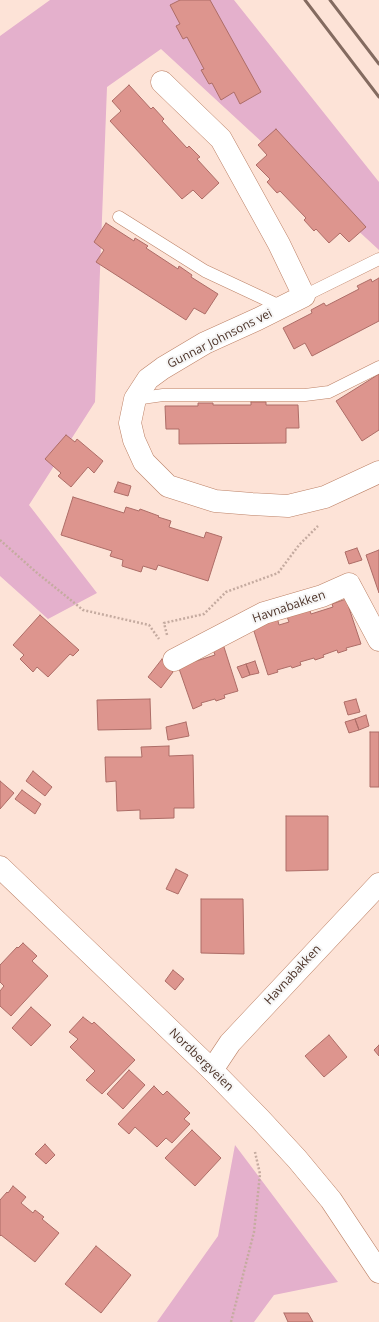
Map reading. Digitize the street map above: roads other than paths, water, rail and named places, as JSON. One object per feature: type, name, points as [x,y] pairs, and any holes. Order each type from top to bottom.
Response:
[{"type":"street","points":[[162,82],[221,139],[279,244],[304,296]]},
{"type":"street","name":"Gunnar Johnsons vei","points":[[304,296],[206,343],[163,368],[148,379],[135,399],[130,423],[134,440],[144,462],[168,486],[215,501],[288,506],[325,497],[379,472]]},
{"type":"street","name":"Havnabakken","points":[[174,660],[264,613],[322,596],[349,584],[379,640]]},
{"type":"street","name":"Nordbergveien","points":[[0,867],[212,1070],[260,1119],[297,1159],[331,1200],[379,1272]]},
{"type":"street","name":"Havnabakken","points":[[212,1070],[230,1043],[379,884]]},
{"type":"lane","points":[[119,217],[205,271],[282,307]]},
{"type":"lane","points":[[304,296],[379,259]]},
{"type":"lane","points":[[135,399],[163,395],[305,395],[329,392],[379,366]]},
{"type":"railway","points":[[305,0],[379,97]]},
{"type":"railway","points":[[330,0],[379,64]]}]
